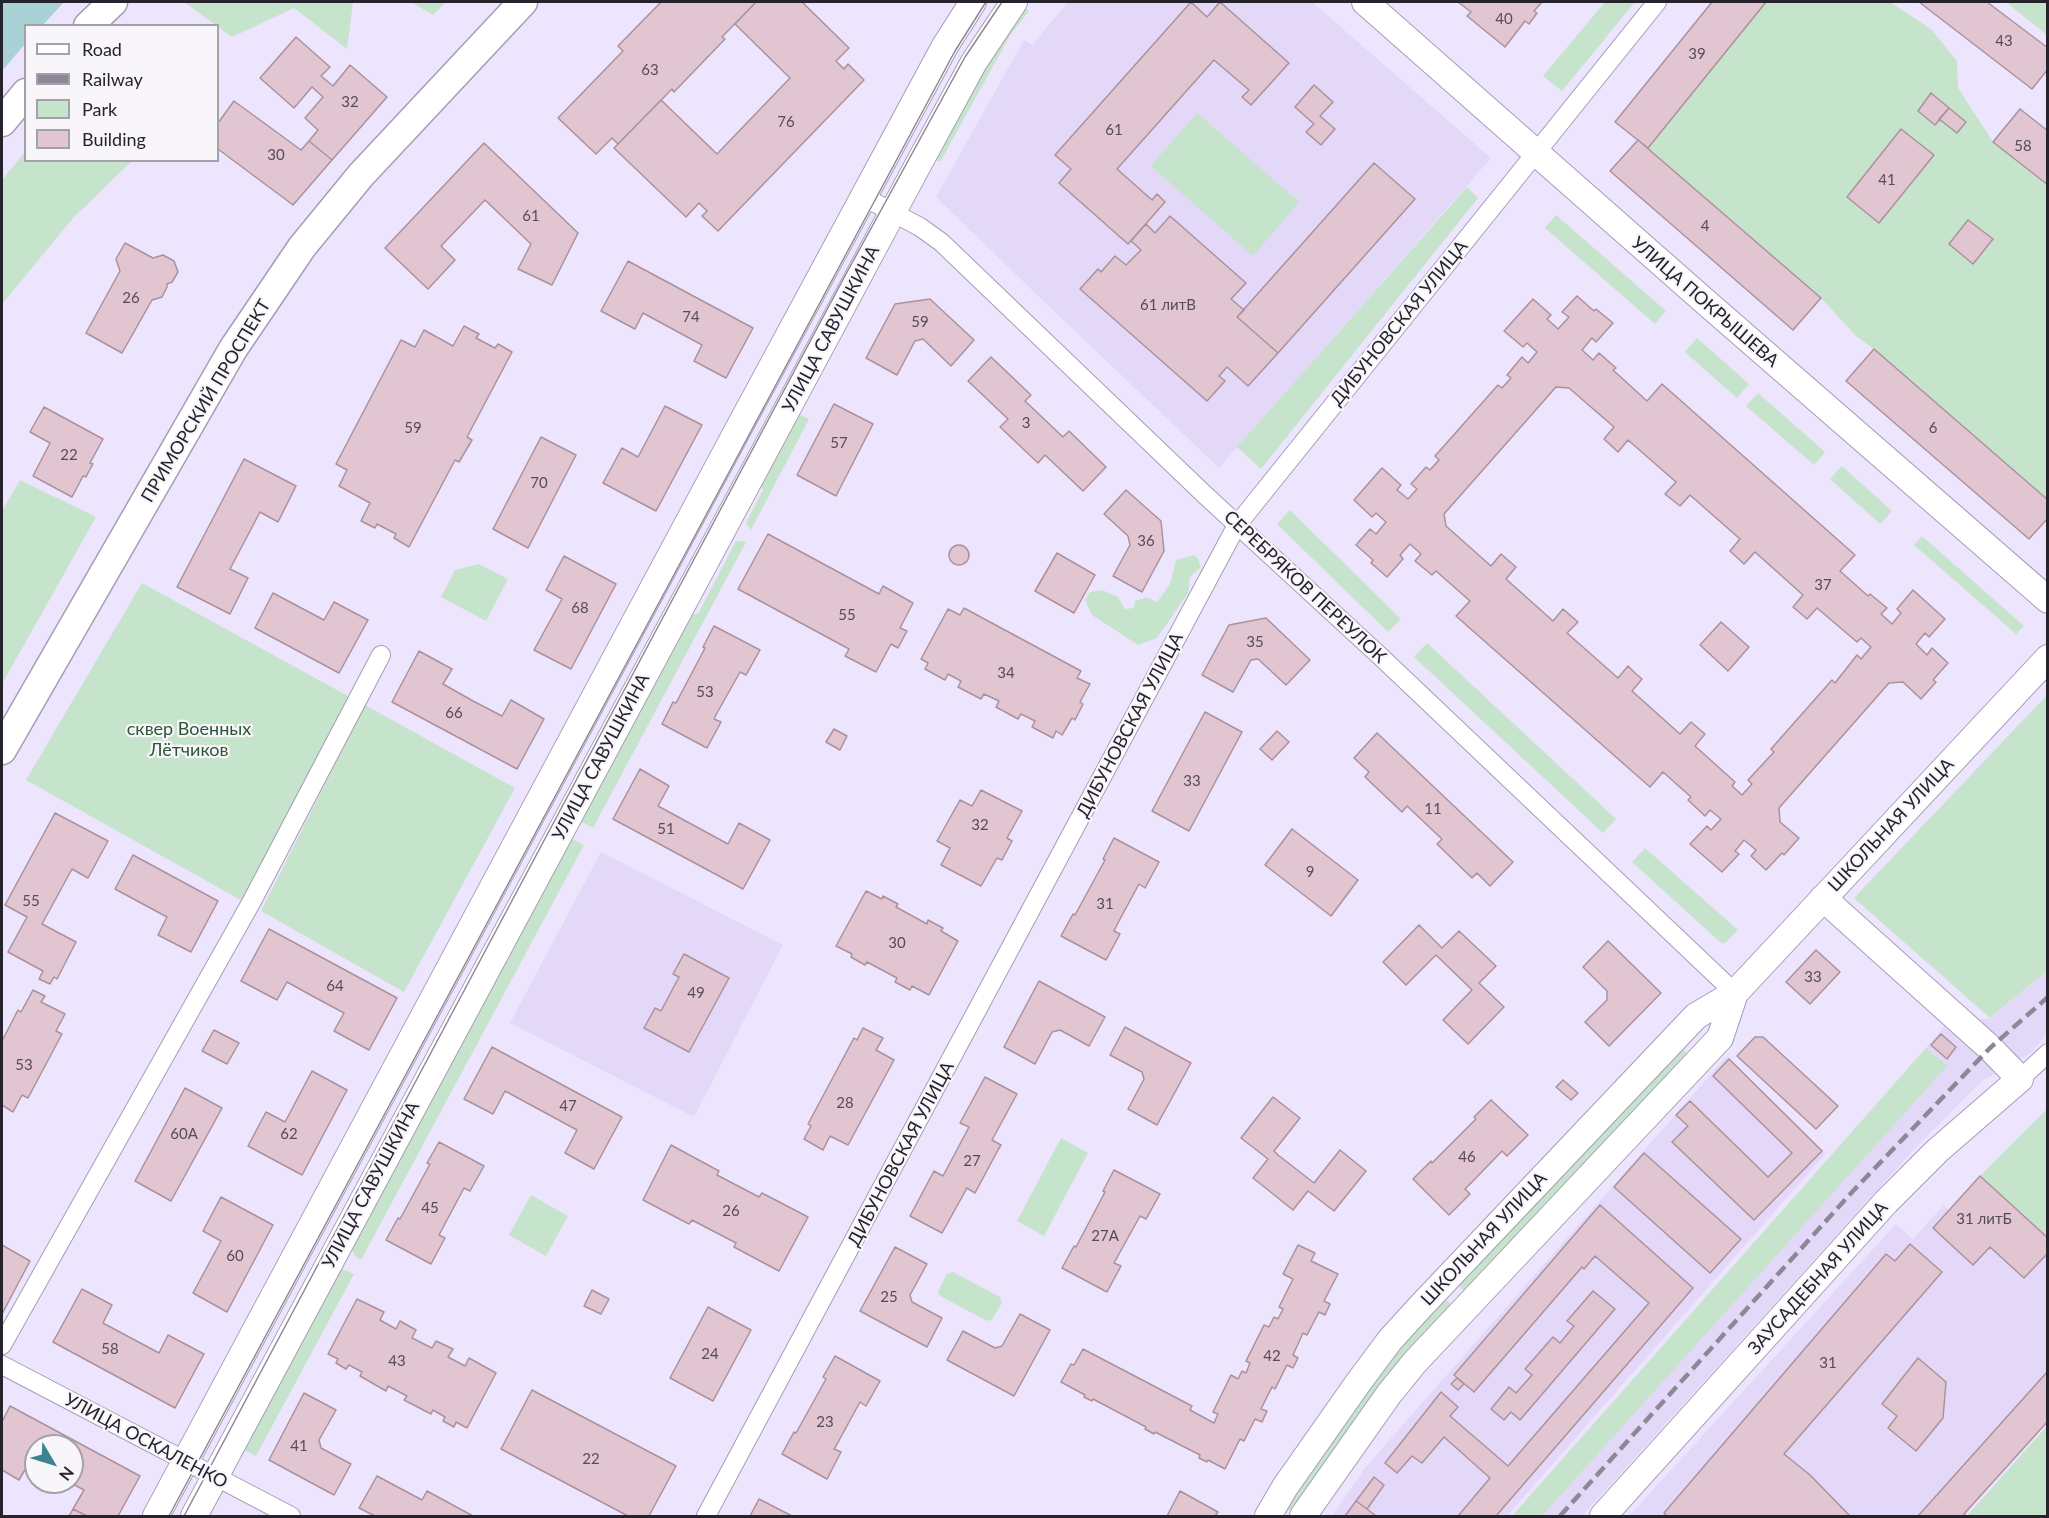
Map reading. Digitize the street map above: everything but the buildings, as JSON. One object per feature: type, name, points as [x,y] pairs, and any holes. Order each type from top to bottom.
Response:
[{"type":"main road","points":[[90,24],[113,2]]},
{"type":"main road","name":"ПРИМОРСКИЙ ПРОСПЕКТ","points":[[2,750],[233,349],[302,247],[369,166],[523,2]]},
{"type":"main road","points":[[2,122],[24,95]]},
{"type":"street","name":"УЛИЦА САВУШКИНА","points":[[156,1516],[945,46],[973,2]]},
{"type":"street","name":"УЛИЦА САВУШКИНА","points":[[194,1516],[974,62],[1014,2]]},
{"type":"street","name":"УЛИЦА ПОКРЫШЕВА","points":[[1365,2],[2048,600]]},
{"type":"street","name":"ДИБУНОВСКАЯ УЛИЦА","points":[[706,1516],[1237,525],[1657,2]]},
{"type":"street","name":"СЕРЕБРЯКОВ ПЕРЕУЛОК","points":[[864,197],[920,227],[941,242],[1237,525],[1381,657],[1735,993]]},
{"type":"street","points":[[2,1345],[252,901],[381,655]]},
{"type":"street","name":"ШКОЛЬНАЯ УЛИЦА","points":[[1268,1516],[1285,1487],[1390,1340],[1696,1016],[1735,993],[2048,658]]},
{"type":"street","points":[[1823,898],[1990,1048],[2020,1079]]},
{"type":"street","name":"ШКОЛЬНАЯ УЛИЦА","points":[[1303,1516],[1389,1394],[1415,1362],[1719,1038],[1735,993]]},
{"type":"street","name":"ЗАУСАДЕБНАЯ УЛИЦА","points":[[1602,1516],[1886,1202],[1937,1151],[2048,1053]]},
{"type":"street","name":"УЛИЦА ОСКАЛЕНКО","points":[[2,1365],[291,1516]]},
{"type":"shaded area","points":[[2,2],[64,2],[44,24],[24,24],[24,45],[2,71]]},
{"type":"shaded area","points":[[1068,2],[1312,2],[1491,158],[1219,468],[936,197],[1024,40],[1032,45]]},
{"type":"shaded area","points":[[601,852],[783,945],[694,1117],[510,1023]]},
{"type":"shaded area","points":[[2047,971],[2047,1033],[2031,1053],[1982,1081],[1918,1145],[1582,1516],[1542,1516],[1946,1066],[1926,1048],[1947,1023],[1991,1018]]},
{"type":"shaded area","points":[[1727,1056],[1826,1153],[1507,1516],[1332,1516],[1365,1468]]},
{"type":"shaded area","points":[[1980,1176],[2047,1238],[2047,1421],[1964,1514],[1966,1516],[1629,1516],[1896,1224],[1913,1239],[1944,1205],[1949,1210]]},
{"type":"green space","points":[[184,2],[353,2],[347,49],[294,8],[232,37],[219,28],[219,24],[214,24]]},
{"type":"green space","points":[[411,2],[446,2],[433,15]]},
{"type":"green space","points":[[1605,2],[1635,2],[1562,91],[1543,76]]},
{"type":"green space","points":[[1766,2],[1890,2],[1931,29],[1957,61],[1958,88],[1993,142],[2047,185],[2047,498],[1874,349],[1857,337],[1821,298],[1648,148]]},
{"type":"green space","points":[[2006,2],[2047,2],[2047,35]]},
{"type":"green space","points":[[1021,4],[1029,11],[1011,34],[940,162],[932,158]]},
{"type":"green space","points":[[1197,113],[1299,202],[1253,256],[1151,166]]},
{"type":"green space","points":[[24,153],[24,162],[131,162],[73,218],[2,304],[2,180]]},
{"type":"green space","points":[[1467,187],[1478,198],[1261,469],[1237,447]]},
{"type":"green space","points":[[1556,215],[1666,311],[1655,324],[1545,228]]},
{"type":"green space","points":[[1697,338],[1749,384],[1737,398],[1685,352]]},
{"type":"green space","points":[[1758,393],[1825,452],[1814,465],[1746,406]]},
{"type":"green space","points":[[796,413],[809,419],[751,530],[746,523],[763,490],[758,483]]},
{"type":"green space","points":[[1842,466],[1892,511],[1880,524],[1830,479]]},
{"type":"green space","points":[[20,480],[96,517],[2,684],[2,511]]},
{"type":"green space","points":[[1290,510],[1401,619],[1388,632],[1277,524]]},
{"type":"green space","points":[[1922,536],[2024,626],[2016,634],[1914,545]]},
{"type":"green space","points":[[736,541],[746,542],[593,828],[578,820],[688,614],[698,614]]},
{"type":"green space","points":[[1194,555],[1201,567],[1190,577],[1188,593],[1157,638],[1138,645],[1092,615],[1085,600],[1090,592],[1102,590],[1118,597],[1125,609],[1134,608],[1135,601],[1146,597],[1157,602],[1170,584],[1176,560]]},
{"type":"green space","points":[[479,564],[508,579],[486,621],[441,597],[455,570]]},
{"type":"green space","name":"сквер Военных Лётчиков","points":[[142,583],[348,696],[246,903],[26,780]]},
{"type":"green space","points":[[1427,643],[1616,819],[1603,833],[1414,657]]},
{"type":"green space","points":[[2047,695],[2047,971],[1990,1018],[1854,898]]},
{"type":"green space","points":[[365,705],[515,788],[404,992],[261,911]]},
{"type":"green space","points":[[569,837],[584,845],[361,1260],[355,1256],[350,1246]]},
{"type":"green space","points":[[1645,848],[1738,930],[1727,941],[1723,944],[1719,941],[1632,862]]},
{"type":"green space","points":[[1682,1048],[1688,1054],[1464,1291],[1458,1285]]},
{"type":"green space","points":[[1926,1048],[1947,1066],[1542,1516],[1512,1516]]},
{"type":"green space","points":[[2047,1109],[2047,1236],[1980,1176]]},
{"type":"green space","points":[[1061,1138],[1088,1153],[1044,1236],[1017,1221]]},
{"type":"green space","points":[[531,1195],[568,1216],[546,1256],[509,1235]]},
{"type":"green space","points":[[342,1269],[354,1274],[256,1456],[241,1448],[336,1271]]},
{"type":"green space","points":[[953,1272],[1000,1297],[1002,1303],[992,1319],[987,1321],[940,1296],[938,1291],[947,1274]]},
{"type":"green space","points":[[1446,1300],[1452,1305],[1293,1509],[1288,1510],[1286,1507],[1372,1382],[1399,1348]]},
{"type":"green space","points":[[2047,1426],[2047,1516],[1967,1516]]},
{"type":"tram line","points":[[169,1516],[955,51],[986,2]]},
{"type":"tram line","points":[[184,1516],[846,274],[965,57],[1002,2]]},
{"type":"railway","points":[[1560,1516],[1853,1191],[1990,1048],[2048,997]]}]
